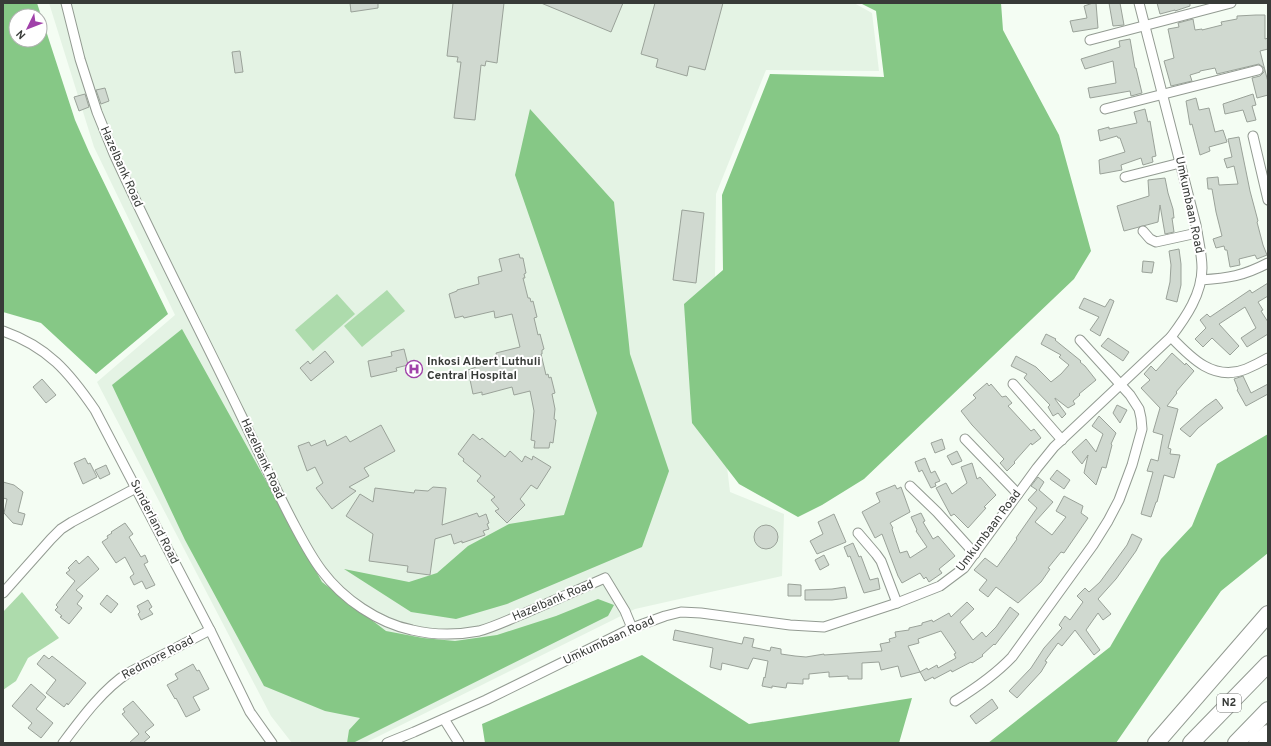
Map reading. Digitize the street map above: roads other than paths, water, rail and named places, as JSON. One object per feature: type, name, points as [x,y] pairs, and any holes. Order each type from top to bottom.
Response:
[{"type":"highway","points":[[1156,743],[1268,614]]},
{"type":"highway","name":"N2","points":[[1191,743],[1268,664]]},
{"type":"highway","points":[[1236,743],[1268,710]]},
{"type":"highway","points":[[1257,743],[1268,733]]},
{"type":"street","name":"Hazelbank Road","points":[[66,3],[80,58],[97,112],[114,154],[242,416],[284,506],[308,550],[323,572],[339,590],[358,605],[377,617],[395,625],[412,630],[436,633],[461,633],[479,630],[510,620],[605,578],[625,611],[632,628]]},
{"type":"street","name":"Umkumbaan Road","points":[[387,743],[444,719],[632,628],[665,616],[681,612],[701,612],[790,625],[824,626],[897,603],[940,586],[964,568],[1037,468],[1062,440],[1171,337],[1187,316],[1193,304],[1201,280],[1201,262],[1197,233],[1139,3]]},
{"type":"street","points":[[1090,40],[1231,3]]},
{"type":"street","points":[[1105,109],[1258,70]]},
{"type":"street","points":[[1254,136],[1268,200]]},
{"type":"street","points":[[1125,177],[1180,163]]},
{"type":"street","points":[[1143,231],[1150,239],[1156,242],[1197,233]]},
{"type":"street","points":[[1201,280],[1227,278],[1242,274],[1268,263]]},
{"type":"street","name":"Sunderland Road","points":[[3,331],[33,345],[50,356],[79,385],[95,410],[136,488],[210,630],[250,712],[272,743]]},
{"type":"street","points":[[1171,337],[1199,363],[1208,369],[1220,372],[1232,373],[1245,370],[1268,358]]},
{"type":"street","points":[[955,701],[988,680],[1012,657],[1093,545],[1108,521],[1132,464],[1142,429],[1138,409],[1130,395],[1080,340]]},
{"type":"street","points":[[1013,384],[1062,440]]},
{"type":"street","points":[[965,439],[1000,478],[1018,494]]},
{"type":"street","points":[[910,486],[938,512],[975,554]]},
{"type":"street","points":[[3,593],[61,529],[136,488]]},
{"type":"street","points":[[858,533],[881,562],[897,603]]},
{"type":"street","name":"Redmore Road","points":[[63,743],[117,680],[210,630]]},
{"type":"street","points":[[444,719],[458,743]]},
{"type":"place","name":"Inkosi Albert Luthuli Central Hospital","points":[[414,369]]}]
